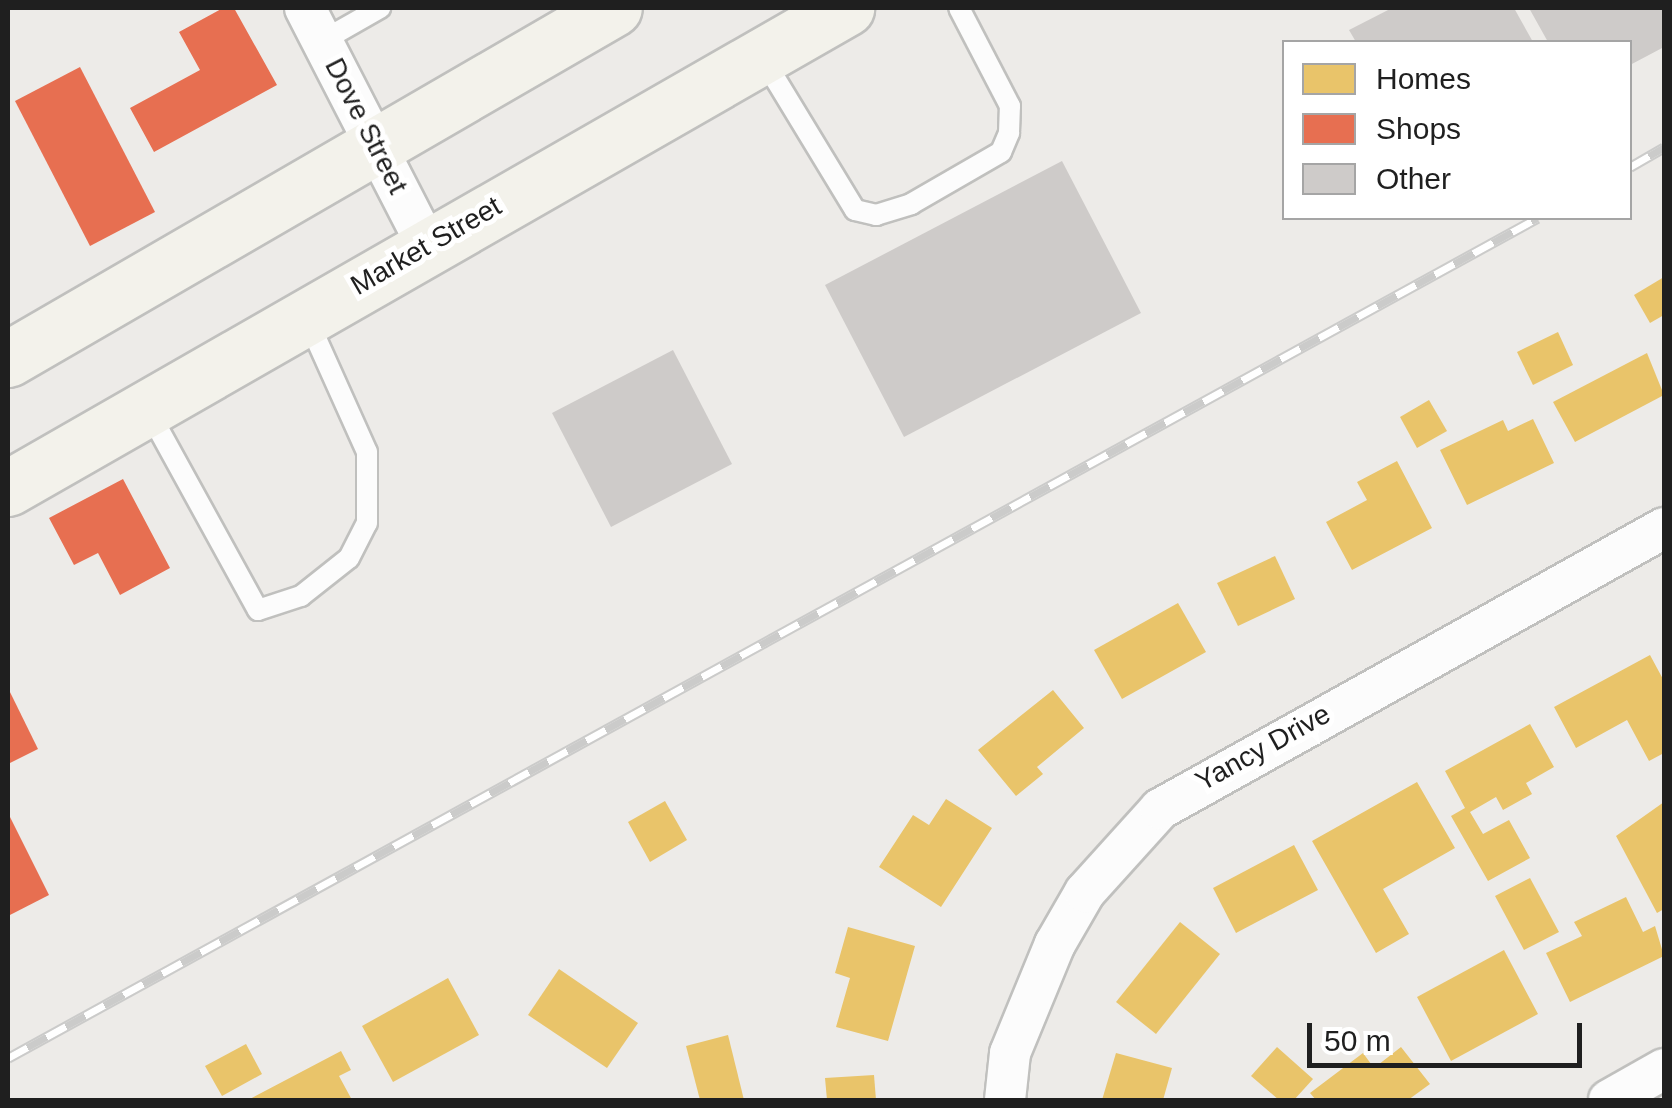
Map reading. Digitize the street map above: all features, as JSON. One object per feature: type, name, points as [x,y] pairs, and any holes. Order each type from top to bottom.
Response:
[{"type":"main road","points":[[8,359],[614,8]]},
{"type":"main road","name":"Market Street","points":[[8,488],[148,410],[305,314],[846,8]]},
{"type":"street","name":"Dove Street","points":[[313,24],[427,245]]},
{"type":"street","name":"Yancy Drive","points":[[1006,1100],[1010,1053],[1055,944],[1096,877],[1160,809],[1664,528]]},
{"type":"street","points":[[1609,1100],[1664,1069]]},
{"type":"lane","points":[[313,24],[380,8]]},
{"type":"lane","points":[[761,56],[855,210],[876,215],[911,204],[1001,152],[1008,134],[1010,106],[959,8]]},
{"type":"lane","points":[[148,410],[258,610],[300,596],[349,558],[366,523],[367,452],[305,314]]},
{"type":"building: Homes","points":[[1664,277],[1664,315],[1650,323],[1634,295]]},
{"type":"building: Homes","points":[[1558,332],[1573,365],[1533,385],[1517,352]]},
{"type":"building: Homes","points":[[1647,353],[1664,395],[1575,442],[1553,402]]},
{"type":"building: Homes","points":[[1429,400],[1447,431],[1417,448],[1400,417]]},
{"type":"building: Homes","points":[[1533,419],[1554,463],[1467,505],[1440,450],[1503,420],[1508,431]]},
{"type":"building: Homes","points":[[1397,461],[1432,528],[1352,570],[1326,522],[1367,500],[1357,482]]},
{"type":"building: Homes","points":[[1275,556],[1295,599],[1238,626],[1217,583]]},
{"type":"building: Homes","points":[[1178,603],[1206,652],[1122,699],[1094,650]]},
{"type":"building: Homes","points":[[1650,655],[1664,681],[1664,753],[1649,761],[1627,720],[1576,748],[1554,707]]},
{"type":"building: Homes","points":[[1053,690],[1084,728],[1037,767],[1043,774],[1016,796],[978,750]]},
{"type":"building: Homes","points":[[1530,724],[1554,767],[1526,783],[1532,794],[1503,810],[1496,797],[1470,812],[1483,834],[1509,820],[1530,858],[1488,881],[1451,816],[1465,808],[1445,771]]},
{"type":"building: Homes","points":[[1417,782],[1455,848],[1383,889],[1409,934],[1376,953],[1312,841]]},
{"type":"building: Homes","points":[[946,799],[992,828],[941,907],[879,867],[913,815],[929,825]]},
{"type":"building: Homes","points":[[665,801],[687,840],[650,862],[628,822]]},
{"type":"building: Homes","points":[[1664,802],[1664,909],[1657,913],[1616,836]]},
{"type":"building: Homes","points":[[1294,845],[1318,890],[1236,933],[1213,888]]},
{"type":"building: Homes","points":[[1530,878],[1559,932],[1524,950],[1495,896]]},
{"type":"building: Homes","points":[[1626,897],[1643,932],[1655,926],[1664,956],[1570,1002],[1546,953],[1582,936],[1574,922]]},
{"type":"building: Homes","points":[[1180,922],[1220,954],[1156,1034],[1116,1002]]},
{"type":"building: Homes","points":[[848,927],[915,946],[888,1041],[836,1027],[850,978],[835,973]]},
{"type":"building: Homes","points":[[1504,950],[1538,1014],[1451,1061],[1417,997]]},
{"type":"building: Homes","points":[[559,969],[638,1023],[607,1068],[528,1015]]},
{"type":"building: Homes","points":[[448,978],[479,1035],[393,1082],[362,1026]]},
{"type":"building: Homes","points":[[728,1035],[744,1100],[700,1100],[686,1046]]},
{"type":"building: Homes","points":[[246,1044],[262,1074],[222,1096],[205,1066]]},
{"type":"building: Homes","points":[[1277,1047],[1313,1079],[1294,1100],[1279,1100],[1251,1076]]},
{"type":"building: Homes","points":[[1401,1047],[1430,1084],[1408,1100],[1316,1100],[1310,1093],[1363,1053],[1374,1068]]},
{"type":"building: Homes","points":[[341,1051],[351,1070],[339,1076],[352,1100],[248,1100]]},
{"type":"building: Homes","points":[[1116,1053],[1172,1068],[1163,1100],[1102,1100]]},
{"type":"building: Homes","points":[[874,1075],[876,1100],[827,1100],[825,1078]]},
{"type":"building: Shops","points":[[223,8],[234,8],[277,85],[154,152],[130,108],[200,70],[179,32]]},
{"type":"building: Shops","points":[[80,67],[155,212],[90,246],[15,101]]},
{"type":"building: Shops","points":[[123,479],[170,568],[120,595],[98,553],[74,565],[49,518]]},
{"type":"building: Shops","points":[[8,688],[38,749],[8,764]]},
{"type":"building: Shops","points":[[8,813],[49,895],[8,916]]},
{"type":"building: Other","points":[[1392,8],[1514,8],[1532,40],[1355,40],[1349,30]]},
{"type":"building: Other","points":[[1529,8],[1664,8],[1664,47],[1632,64],[1632,40],[1547,40]]},
{"type":"building: Other","points":[[1062,161],[1141,313],[904,437],[825,285]]},
{"type":"building: Other","points":[[673,350],[732,464],[611,527],[552,413]]},
{"type":"railway","points":[[1632,166],[1664,147]]},
{"type":"railway","points":[[8,1058],[1533,220]]}]
